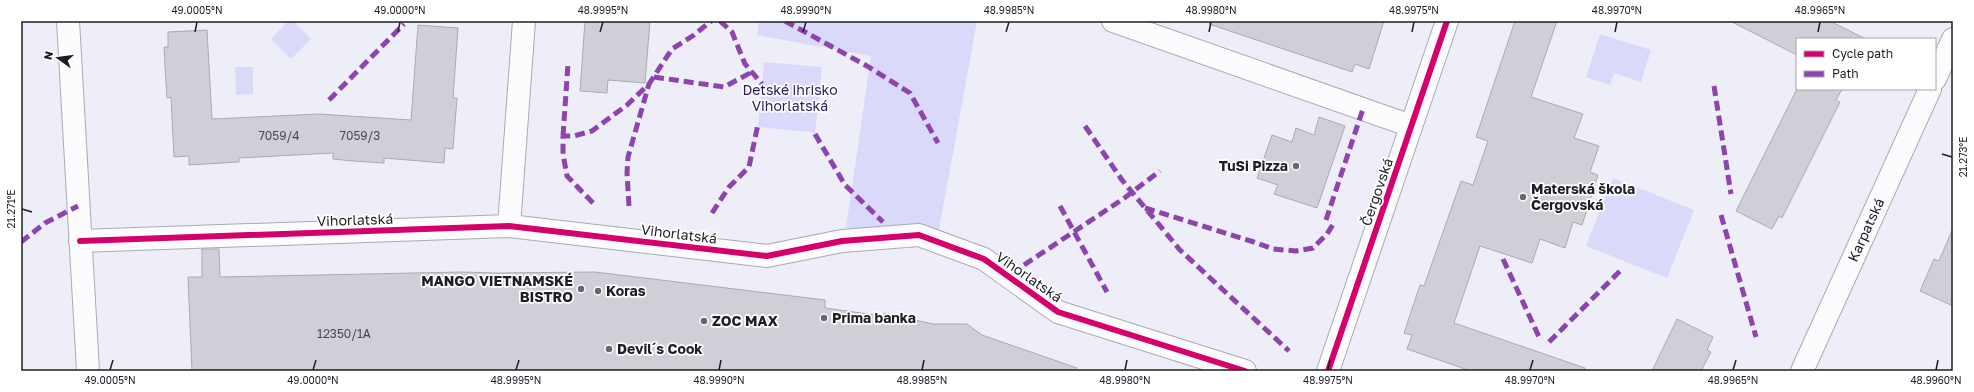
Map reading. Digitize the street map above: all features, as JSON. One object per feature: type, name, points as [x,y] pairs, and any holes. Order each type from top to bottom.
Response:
[{"type":"street","points":[[68,21],[88,371]]},
{"type":"street","points":[[509,226],[524,21]]},
{"type":"street","points":[[1113,21],[1411,126]]},
{"type":"street","name":"Čergovská","points":[[1328,371],[1447,21]]},
{"type":"street","points":[[1936,77],[1953,39]]},
{"type":"street","name":"Karpatská","points":[[1802,371],[1930,90]]},
{"type":"street","name":"Vihorlatská","points":[[80,241],[509,226],[767,256],[842,241],[919,235],[984,259],[1058,312],[1245,371]]},
{"type":"green space","points":[[288,21],[293,21],[311,39],[291,59],[271,39]]},
{"type":"green space","points":[[759,21],[977,21],[938,235],[846,228],[871,56],[757,35]]},
{"type":"green space","points":[[1600,34],[1651,50],[1641,82],[1614,73],[1610,85],[1586,77]]},
{"type":"green space","name":"Detské ihrisko Vihorlatská","points":[[764,62],[822,67],[815,134],[810,132],[758,127]]},
{"type":"green space","points":[[235,67],[253,67],[253,94],[236,95]]},
{"type":"green space","points":[[1613,178],[1694,210],[1667,278],[1586,246]]},
{"type":"building","points":[[585,21],[650,21],[645,83],[608,80],[607,93],[580,91]]},
{"type":"building","points":[[1210,21],[1384,21],[1369,69],[1355,64],[1352,72],[1209,24]]},
{"type":"building","points":[[1515,21],[1557,21],[1531,97],[1583,114],[1574,138],[1599,146],[1590,172],[1598,175],[1582,225],[1573,222],[1565,248],[1540,239],[1532,263],[1480,246],[1454,323],[1585,368],[1585,371],[1471,371],[1407,349],[1412,335],[1404,333],[1420,285],[1424,286],[1461,181],[1473,185],[1488,141],[1476,137]]},
{"type":"building","points":[[1730,21],[1830,21],[1864,38],[1796,38],[1796,54]]},
{"type":"building","points":[[418,25],[458,28],[453,98],[457,98],[453,149],[445,148],[444,163],[384,158],[384,163],[353,161],[333,159],[333,153],[239,158],[239,162],[189,165],[189,156],[174,157],[171,97],[167,98],[164,47],[168,47],[168,32],[207,30],[212,119],[319,114],[411,120]]},
{"type":"building","points":[[1796,90],[1841,90],[1836,100],[1840,102],[1782,218],[1779,216],[1772,229],[1736,211]]},
{"type":"building","name":"TuSi Pizza","points":[[1319,117],[1345,126],[1317,208],[1274,194],[1278,185],[1257,178],[1272,135],[1292,142],[1296,128],[1314,135]]},
{"type":"building","points":[[1953,228],[1953,306],[1920,291],[1934,259],[1939,261]]},
{"type":"building","points":[[202,249],[219,249],[220,277],[462,272],[595,272],[825,300],[825,308],[883,316],[884,313],[933,324],[967,324],[982,335],[1077,368],[1076,371],[192,371],[188,277],[202,277]]},
{"type":"building","points":[[1677,319],[1713,337],[1707,350],[1711,352],[1701,371],[1652,371]]},
{"type":"marked path","points":[[593,203],[567,176],[563,154],[563,136],[574,136],[592,131],[627,105],[649,84],[672,49],[694,35],[711,21]]},
{"type":"marked path","points":[[720,21],[732,32],[745,64],[762,84]]},
{"type":"marked path","points":[[785,21],[867,66],[910,93],[938,143]]},
{"type":"marked path","points":[[329,100],[404,24]]},
{"type":"marked path","points":[[563,136],[568,64]]},
{"type":"marked path","points":[[654,77],[724,87],[752,72]]},
{"type":"marked path","points":[[629,206],[627,173],[628,157],[649,84]]},
{"type":"marked path","points":[[1714,86],[1731,194]]},
{"type":"marked path","points":[[1326,220],[1363,109]]},
{"type":"marked path","points":[[712,213],[729,187],[749,167],[758,124]]},
{"type":"marked path","points":[[1085,126],[1122,180],[1180,250],[1289,351]]},
{"type":"marked path","points":[[815,134],[845,185],[883,222]]},
{"type":"marked path","points":[[1024,265],[1123,199],[1160,171]]},
{"type":"marked path","points":[[21,242],[45,223],[78,206]]},
{"type":"marked path","points":[[1060,206],[1107,292]]},
{"type":"marked path","points":[[1145,208],[1273,249],[1296,251],[1313,248],[1327,234],[1334,223]]},
{"type":"marked path","points":[[1721,215],[1756,337]]},
{"type":"marked path","points":[[1503,259],[1540,339]]},
{"type":"marked path","points":[[1549,342],[1622,269]]},
{"type":"cycle path","points":[[1328,371],[1447,21]]},
{"type":"cycle path","points":[[80,241],[509,226],[767,256],[842,241],[919,235],[984,259],[1058,312],[1245,371]]},
{"type":"place","name":"TuSi Pizza","points":[[1296,166]]},
{"type":"place","name":"Materská škola Čergovská","points":[[1523,197]]},
{"type":"place","name":"MANGO VIETNAMSKÉ BISTRO","points":[[581,289]]},
{"type":"place","name":"Koras","points":[[598,291]]},
{"type":"place","name":"Prima banka","points":[[824,318]]},
{"type":"place","name":"ZOC MAX","points":[[704,321]]},
{"type":"place","name":"Devil´s Cook","points":[[609,349]]}]
